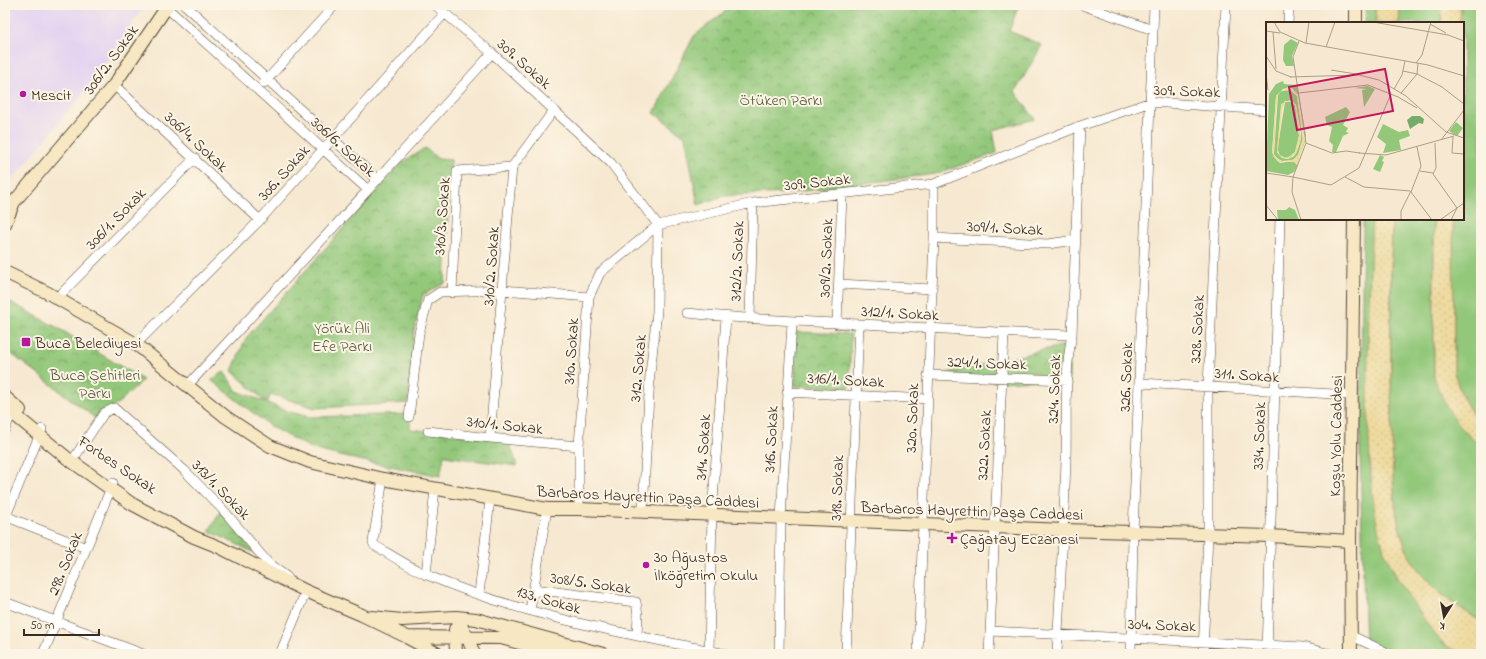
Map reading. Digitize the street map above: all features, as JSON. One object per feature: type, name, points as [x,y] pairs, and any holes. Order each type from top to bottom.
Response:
[{"type":"main road","points":[[1356,5],[1356,22]]},
{"type":"main road","name":"306/2. Sokak","points":[[5,224],[10,205],[114,85],[167,6]]},
{"type":"main road","name":"Koşu Yolu Caddesi","points":[[1351,654],[1350,541],[1354,220]]},
{"type":"main road","name":"Barbaros Hayrettin Paşa Caddesi","points":[[5,272],[57,298],[136,344],[226,417],[270,446],[310,462],[382,479],[490,500],[547,509],[578,509],[781,519],[922,523],[1064,530],[1208,533],[1350,541]]},
{"type":"main road","name":"Forbes Sokak","points":[[5,397],[41,432],[111,486]]},
{"type":"main road","name":"Forbes Sokak","points":[[8,410],[76,455],[132,504],[194,537],[220,547],[306,592],[362,615],[438,654]]},
{"type":"main road","points":[[362,615],[402,620],[456,617],[476,618],[603,654]]},
{"type":"main road","points":[[456,617],[467,636],[474,654]]},
{"type":"main road","points":[[456,617],[454,637],[456,654]]},
{"type":"main road","name":"Forbes Sokak","points":[[407,637],[467,636],[501,638],[524,649],[559,654]]},
{"type":"street","name":"306/6. Sokak","points":[[167,6],[368,190],[378,180],[185,5]]},
{"type":"street","points":[[258,89],[335,5]]},
{"type":"street","name":"309. Sokak","points":[[435,5],[492,54],[610,163],[658,225],[753,203],[934,184],[1080,126],[1151,102],[1266,110]]},
{"type":"street","name":"326. Sokak","points":[[1131,654],[1133,532],[1154,5]]},
{"type":"street","name":"328. Sokak","points":[[1203,654],[1208,533],[1208,386],[1226,5]]},
{"type":"street","points":[[1288,22],[1289,5]]},
{"type":"street","points":[[1085,6],[1153,30]]},
{"type":"street","name":"306. Sokak","points":[[136,344],[260,220],[445,13]]},
{"type":"street","points":[[378,180],[492,54]]},
{"type":"street","name":"306/4. Sokak","points":[[114,85],[195,158],[260,220]]},
{"type":"street","points":[[512,167],[554,110]]},
{"type":"street","name":"324. Sokak","points":[[1057,654],[1064,530],[1068,380],[1072,335],[1080,126]]},
{"type":"street","name":"306/1. Sokak","points":[[57,298],[195,158]]},
{"type":"street","name":"310/2. Sokak","points":[[490,438],[512,167]]},
{"type":"street","name":"310/3. Sokak","points":[[452,293],[457,171],[512,167]]},
{"type":"street","name":"320. Sokak","points":[[918,654],[928,399],[929,328],[934,238],[934,184]]},
{"type":"street","points":[[187,386],[368,190]]},
{"type":"street","name":"309/2. Sokak","points":[[837,324],[842,194]]},
{"type":"street","name":"312/2. Sokak","points":[[750,319],[753,203]]},
{"type":"street","name":"334. Sokak","points":[[1267,650],[1280,220]]},
{"type":"street","name":"310. Sokak","points":[[578,509],[579,446],[589,297],[600,273],[658,225]]},
{"type":"street","name":"312. Sokak","points":[[643,512],[650,374],[656,311],[658,225]]},
{"type":"street","name":"309/1. Sokak","points":[[934,238],[1048,244],[1075,240]]},
{"type":"street","points":[[839,284],[932,289]]},
{"type":"street","points":[[409,416],[419,333],[428,300],[440,292],[452,293],[503,290],[589,297]]},
{"type":"street","name":"312/1. Sokak","points":[[687,313],[792,322],[859,324],[1004,334],[1072,335]]},
{"type":"street","name":"314. Sokak","points":[[709,650],[712,515],[726,317]]},
{"type":"street","name":"316. Sokak","points":[[779,654],[781,519],[792,322]]},
{"type":"street","name":"318. Sokak","points":[[846,654],[855,394],[859,324]]},
{"type":"street","name":"322. Sokak","points":[[989,654],[1004,334]]},
{"type":"street","name":"324/1. Sokak","points":[[928,375],[1068,380]]},
{"type":"street","name":"311. Sokak","points":[[1140,383],[1352,394]]},
{"type":"street","name":"316/1. Sokak","points":[[787,392],[855,394],[928,399]]},
{"type":"street","name":"313/1. Sokak","points":[[76,455],[104,413],[114,408],[184,470],[225,512],[268,563],[306,592]]},
{"type":"street","points":[[5,429],[8,410]]},
{"type":"street","name":"310/1. Sokak","points":[[428,431],[579,446]]},
{"type":"street","points":[[41,432],[5,517],[86,548]]},
{"type":"street","name":"133. Sokak","points":[[382,479],[373,542],[374,545],[426,575],[479,594],[579,624],[726,654]]},
{"type":"street","name":"298. Sokak","points":[[43,654],[111,486]]},
{"type":"street","points":[[426,575],[435,489]]},
{"type":"street","points":[[479,594],[490,500]]},
{"type":"street","points":[[530,610],[547,509]]},
{"type":"street","name":"308/5. Sokak","points":[[533,589],[636,602],[638,616],[637,636]]},
{"type":"street","points":[[280,654],[306,592]]},
{"type":"street","points":[[5,602],[143,654]]},
{"type":"street","name":"304. Sokak","points":[[991,632],[1204,641],[1267,650],[1303,647],[1331,654]]},
{"type":"street","points":[[1350,635],[1390,654]]},
{"type":"shaded area","points":[[5,5],[145,5],[94,80],[18,173],[5,186]]},
{"type":"green space","name":"Ötüken Parkı","points":[[733,5],[1019,5],[1009,31],[1042,45],[1015,92],[1035,119],[993,130],[997,153],[935,174],[788,193],[723,196],[698,205],[685,136],[654,113],[694,36]]},
{"type":"green space","points":[[1366,5],[1375,5],[1376,22],[1365,22]]},
{"type":"green space","points":[[1400,5],[1442,5],[1441,22],[1399,22]]},
{"type":"green space","points":[[1461,5],[1481,5],[1481,423],[1464,400],[1454,372],[1453,220],[1464,220],[1464,22],[1460,22]]},
{"type":"green space","name":"Yörük Ali Efe Parkı","points":[[425,148],[438,159],[451,160],[445,283],[423,295],[414,331],[408,403],[315,408],[271,394],[267,403],[290,412],[310,417],[410,414],[410,429],[509,440],[517,466],[444,456],[440,476],[344,457],[313,449],[271,427],[211,380],[224,372],[237,391],[266,402],[232,371],[246,338],[400,164]]},
{"type":"green space","points":[[1363,220],[1372,220],[1368,347],[1370,460],[1376,517],[1384,550],[1395,576],[1443,644],[1464,654],[1365,654],[1360,457]]},
{"type":"green space","points":[[1392,220],[1434,220],[1434,376],[1468,435],[1481,446],[1481,621],[1450,601],[1424,577],[1410,557],[1399,527],[1394,492],[1391,348]]},
{"type":"green space","name":"Buca Şehitleri Parkı","points":[[5,299],[58,328],[143,380],[99,421],[5,349]]},
{"type":"green space","points":[[795,332],[851,334],[849,388],[795,386]]},
{"type":"green space","points":[[1060,346],[1070,347],[1069,379],[1000,382],[928,378]]},
{"type":"green space","points":[[220,512],[255,553],[209,531]]},
{"type":"sand","points":[[1375,5],[1400,5],[1399,22],[1376,22]]},
{"type":"sand","points":[[1442,5],[1461,5],[1460,22],[1441,22]]},
{"type":"sand","points":[[1372,220],[1392,220],[1390,321],[1392,455],[1394,491],[1399,526],[1410,557],[1424,577],[1450,601],[1481,621],[1481,654],[1459,651],[1444,644],[1438,638],[1426,623],[1400,583],[1384,550],[1377,523],[1373,496],[1368,412],[1368,330]]},
{"type":"sand","points":[[1434,220],[1453,220],[1454,372],[1464,400],[1481,423],[1481,446],[1472,439],[1452,415],[1446,406],[1434,376]]},
{"type":"place","name":"Mescit","points":[[23,94]]},
{"type":"place","name":"Buca Belediyesi","points":[[26,342]]},
{"type":"place","name":"Çağatay Eczanesi","points":[[952,538]]},
{"type":"place","name":"30 Ağustos İlköğretim Okulu","points":[[646,565]]}]
